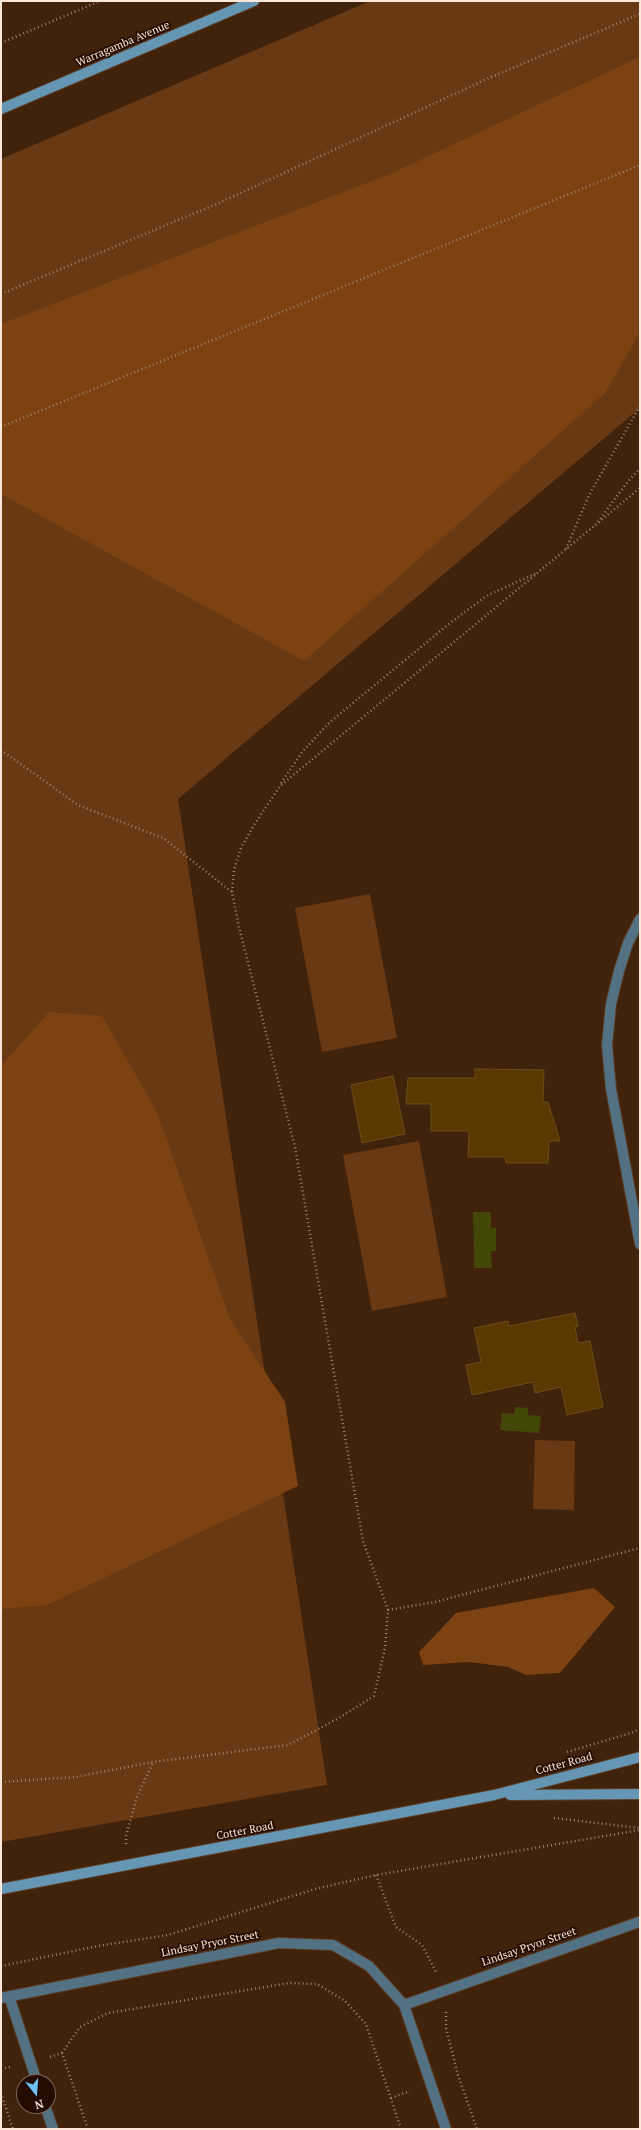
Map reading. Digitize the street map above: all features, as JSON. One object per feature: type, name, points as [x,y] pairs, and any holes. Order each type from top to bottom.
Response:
[{"type":"main road","name":"Warragamba Avenue","points":[[1,109],[254,1]]},
{"type":"main road","name":"Cotter Road","points":[[1,1889],[494,1795],[640,1757]]},
{"type":"main road","name":"Cotter Road","points":[[494,1795],[640,1794]]},
{"type":"street","points":[[640,919],[628,943],[619,971],[611,1004],[607,1045],[611,1089],[637,1210],[640,1244]]},
{"type":"street","name":"Lindsay Pryor Street","points":[[404,2005],[639,1922]]},
{"type":"street","name":"Lindsay Pryor Street","points":[[5,1997],[279,1943],[333,1945],[369,1966],[404,2005],[446,2129]]},
{"type":"street","points":[[5,1997],[34,2074]]},
{"type":"street","points":[[47,2114],[52,2129]]},
{"type":"path","points":[[1,43],[100,1]]},
{"type":"path","points":[[1,294],[220,203],[490,78],[640,14]]},
{"type":"path","points":[[1,427],[640,165]]},
{"type":"path","points":[[566,550],[589,496],[640,406]]},
{"type":"path","points":[[596,525],[625,485],[640,468]]},
{"type":"path","points":[[280,786],[640,488]]},
{"type":"path","points":[[1,1782],[76,1777],[153,1762],[288,1745],[337,1719],[374,1696],[385,1648],[388,1610],[364,1541],[295,1147],[239,927],[232,892],[234,870],[241,848],[254,825],[303,750],[315,737],[354,702],[450,623],[488,595],[542,570]]},
{"type":"path","points":[[1,750],[78,805],[163,838],[232,892]]},
{"type":"path","points":[[388,1610],[435,1602],[640,1548]]},
{"type":"path","points":[[128,1866],[126,1836],[137,1797],[153,1762]]},
{"type":"path","points":[[1,1966],[98,1946],[168,1935],[315,1889],[376,1875],[640,1830]]},
{"type":"path","points":[[62,2053],[80,2027],[108,2014],[289,1984],[317,1984],[345,2001],[366,2024],[401,2129]]},
{"type":"path","points":[[1,2093],[13,2129]]},
{"type":"shaded area","points":[[370,1],[640,1],[640,408],[178,799],[327,1785],[1,1842],[1,159]]},
{"type":"shaded area","points":[[640,57],[640,332],[605,393],[304,661],[1,494],[1,324],[390,174]]},
{"type":"shaded area","points":[[370,894],[397,1038],[322,1052],[295,908]]},
{"type":"shaded area","points":[[49,1012],[102,1016],[157,1112],[230,1319],[285,1402],[298,1486],[47,1605],[1,1609],[1,1066]]},
{"type":"shaded area","points":[[419,1141],[447,1297],[372,1311],[343,1155]]},
{"type":"shaded area","points":[[473,1212],[491,1212],[491,1228],[496,1228],[496,1251],[491,1251],[492,1268],[474,1268]]},
{"type":"shaded area","points":[[515,1407],[528,1408],[528,1415],[541,1416],[539,1433],[500,1430],[502,1413],[514,1414]]},
{"type":"shaded area","points":[[535,1440],[575,1441],[574,1510],[533,1509]]},
{"type":"shaded area","points":[[594,1588],[615,1607],[560,1673],[526,1675],[508,1667],[469,1662],[423,1665],[419,1652],[456,1613]]},
{"type":"building","points":[[475,1069],[544,1070],[543,1102],[548,1102],[560,1141],[549,1141],[548,1163],[506,1163],[505,1157],[468,1157],[469,1131],[431,1131],[431,1104],[406,1104],[408,1078],[475,1078]]},
{"type":"building","points":[[393,1076],[405,1134],[362,1143],[351,1085]]},
{"type":"building","points":[[575,1313],[578,1326],[575,1327],[578,1343],[590,1341],[603,1407],[567,1415],[561,1387],[535,1393],[533,1382],[472,1395],[466,1365],[481,1362],[474,1328],[508,1321],[509,1326]]}]
